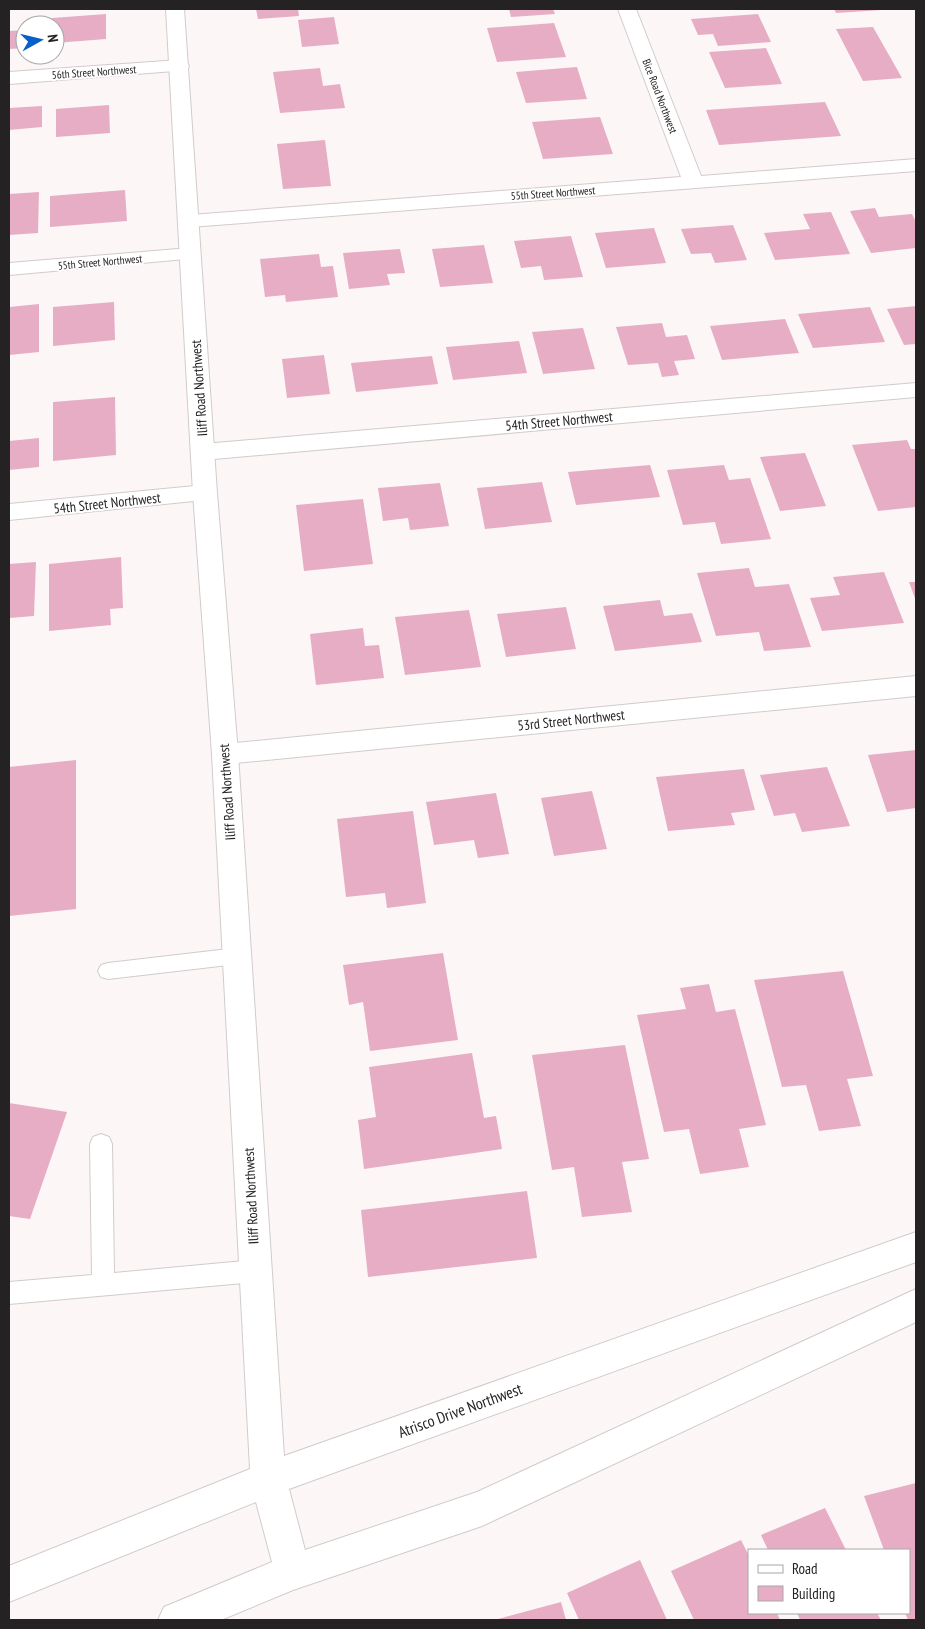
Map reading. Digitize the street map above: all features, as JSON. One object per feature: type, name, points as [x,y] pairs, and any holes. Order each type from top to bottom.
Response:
[{"type":"street","name":"Iliff Road Northwest","points":[[175,9],[190,221],[190,254],[205,493],[225,754],[268,1478],[293,1572]]},
{"type":"street","name":"Bice Road Northwest","points":[[627,9],[693,182]]},
{"type":"street","name":"56th Street Northwest","points":[[9,78],[180,66]]},
{"type":"street","name":"55th Street Northwest","points":[[190,221],[916,165]]},
{"type":"street","name":"55th Street Northwest","points":[[9,269],[190,254]]},
{"type":"street","name":"54th Street Northwest","points":[[203,452],[916,390]]},
{"type":"street","name":"54th Street Northwest","points":[[9,512],[205,493]]},
{"type":"street","name":"53rd Street Northwest","points":[[225,754],[916,686]]},
{"type":"street","name":"Atrisco Drive Northwest","points":[[9,1584],[268,1478],[916,1247]]},
{"type":"street","points":[[177,1620],[293,1572],[482,1508],[916,1305]]},
{"type":"lane","points":[[108,971],[237,956]]},
{"type":"lane","points":[[101,1144],[103,1285]]},
{"type":"lane","points":[[9,1293],[255,1271]]},
{"type":"building","points":[[256,9],[298,9],[299,16],[258,19]]},
{"type":"building","points":[[509,9],[553,9],[555,14],[511,17]]},
{"type":"building","points":[[834,9],[881,9],[881,10],[836,13]]},
{"type":"building","points":[[106,14],[106,39],[65,42],[65,17]]},
{"type":"building","points":[[758,14],[771,42],[718,46],[713,34],[698,35],[691,19]]},
{"type":"building","points":[[334,17],[339,44],[302,47],[298,20]]},
{"type":"building","points":[[554,23],[566,57],[497,62],[487,28]]},
{"type":"building","points":[[873,27],[902,78],[863,81],[836,29]]},
{"type":"building","points":[[9,31],[15,31],[15,49],[9,49]]},
{"type":"building","points":[[766,48],[782,84],[725,88],[709,52]]},
{"type":"building","points":[[577,67],[587,99],[526,103],[516,72]]},
{"type":"building","points":[[320,68],[323,86],[340,84],[345,108],[280,113],[273,72]]},
{"type":"building","points":[[825,102],[841,136],[719,145],[706,110]]},
{"type":"building","points":[[109,105],[110,133],[56,137],[56,109]]},
{"type":"building","points":[[42,106],[42,127],[9,130],[9,108]]},
{"type":"building","points":[[600,117],[613,154],[543,159],[532,122]]},
{"type":"building","points":[[325,140],[331,186],[283,189],[277,144]]},
{"type":"building","points":[[125,190],[127,221],[50,227],[50,196]]},
{"type":"building","points":[[39,192],[38,233],[9,235],[9,194]]},
{"type":"building","points":[[875,208],[879,217],[912,214],[916,222],[916,248],[871,253],[850,211]]},
{"type":"building","points":[[831,212],[850,254],[775,260],[764,233],[810,229],[803,214]]},
{"type":"building","points":[[733,225],[747,260],[715,263],[711,253],[691,254],[681,229]]},
{"type":"building","points":[[654,228],[666,263],[606,268],[595,233]]},
{"type":"building","points":[[571,236],[583,277],[544,280],[541,266],[521,268],[514,241]]},
{"type":"building","points":[[484,245],[493,283],[440,287],[432,249]]},
{"type":"building","points":[[400,249],[405,273],[387,274],[390,285],[349,289],[343,253]]},
{"type":"building","points":[[319,254],[321,267],[333,266],[338,297],[286,302],[285,295],[265,297],[260,259]]},
{"type":"building","points":[[114,302],[115,340],[53,346],[53,307]]},
{"type":"building","points":[[39,304],[39,352],[9,355],[9,307]]},
{"type":"building","points":[[916,306],[916,344],[904,345],[887,309]]},
{"type":"building","points":[[870,307],[885,342],[813,348],[798,314]]},
{"type":"building","points":[[785,319],[799,353],[722,360],[710,326]]},
{"type":"building","points":[[662,323],[666,337],[687,335],[695,359],[674,361],[679,375],[662,377],[658,363],[628,365],[616,327]]},
{"type":"building","points":[[583,328],[595,369],[543,374],[532,332]]},
{"type":"building","points":[[519,341],[527,373],[453,380],[446,347]]},
{"type":"building","points":[[324,355],[330,394],[287,398],[282,359]]},
{"type":"building","points":[[432,356],[438,384],[356,392],[351,363]]},
{"type":"building","points":[[115,397],[116,455],[53,461],[53,402]]},
{"type":"building","points":[[39,438],[39,467],[9,470],[9,441]]},
{"type":"building","points":[[907,440],[911,449],[916,449],[916,507],[878,511],[852,445]]},
{"type":"building","points":[[805,453],[826,506],[780,511],[760,457]]},
{"type":"building","points":[[650,465],[660,497],[576,505],[568,472]]},
{"type":"building","points":[[724,465],[729,480],[750,478],[771,539],[721,544],[715,522],[683,525],[667,470]]},
{"type":"building","points":[[542,482],[552,522],[485,529],[477,488]]},
{"type":"building","points":[[440,483],[449,526],[410,530],[408,518],[383,521],[378,488]]},
{"type":"building","points":[[363,499],[373,564],[304,571],[296,505]]},
{"type":"building","points":[[121,557],[123,608],[110,609],[111,625],[49,631],[49,564]]},
{"type":"building","points":[[36,562],[34,616],[9,618],[9,564]]},
{"type":"building","points":[[749,568],[755,587],[789,584],[811,647],[764,651],[759,632],[716,636],[697,573]]},
{"type":"building","points":[[884,572],[904,623],[822,631],[810,598],[840,595],[833,577]]},
{"type":"building","points":[[909,582],[916,582],[916,601]]},
{"type":"building","points":[[660,600],[664,616],[692,613],[702,642],[615,651],[603,606]]},
{"type":"building","points":[[566,607],[576,649],[506,657],[497,614]]},
{"type":"building","points":[[469,610],[481,667],[405,675],[395,617]]},
{"type":"building","points":[[363,628],[365,646],[379,645],[384,678],[316,685],[310,634]]},
{"type":"building","points":[[916,750],[916,808],[887,812],[868,755]]},
{"type":"building","points":[[76,760],[76,909],[9,916],[9,767]]},
{"type":"building","points":[[827,767],[850,826],[802,832],[795,813],[774,816],[760,775]]},
{"type":"building","points":[[744,769],[755,810],[731,813],[735,825],[668,831],[656,777]]},
{"type":"building","points":[[592,791],[607,849],[554,856],[541,798]]},
{"type":"building","points":[[496,793],[509,854],[478,858],[474,840],[434,845],[426,802]]},
{"type":"building","points":[[413,811],[426,903],[387,908],[385,893],[346,897],[337,819]]},
{"type":"building","points":[[443,953],[458,1040],[370,1051],[363,1002],[349,1005],[343,965]]},
{"type":"building","points":[[843,971],[873,1076],[847,1079],[861,1126],[819,1131],[806,1085],[782,1087],[754,980]]},
{"type":"building","points":[[709,984],[716,1012],[735,1009],[766,1125],[739,1129],[749,1167],[700,1174],[689,1129],[664,1132],[637,1015],[686,1009],[680,988]]},
{"type":"building","points":[[625,1045],[649,1159],[622,1162],[632,1212],[582,1217],[574,1167],[552,1170],[532,1055]]},
{"type":"building","points":[[472,1053],[484,1118],[496,1116],[502,1149],[364,1169],[358,1120],[376,1117],[369,1067]]},
{"type":"building","points":[[9,1103],[67,1112],[30,1219],[9,1216]]},
{"type":"building","points":[[527,1191],[537,1258],[368,1277],[361,1210]]},
{"type":"building","points":[[916,1483],[916,1620],[908,1620],[905,1614],[910,1614],[910,1549],[884,1549],[864,1496]]},
{"type":"building","points":[[825,1508],[846,1549],[768,1549],[761,1535]]},
{"type":"building","points":[[741,1540],[748,1554],[748,1614],[777,1614],[780,1620],[694,1620],[671,1571]]},
{"type":"building","points":[[640,1560],[667,1620],[579,1620],[567,1593]]},
{"type":"building","points":[[561,1602],[566,1620],[494,1620]]},
{"type":"building","points":[[797,1614],[878,1614],[881,1620],[800,1620]]}]
